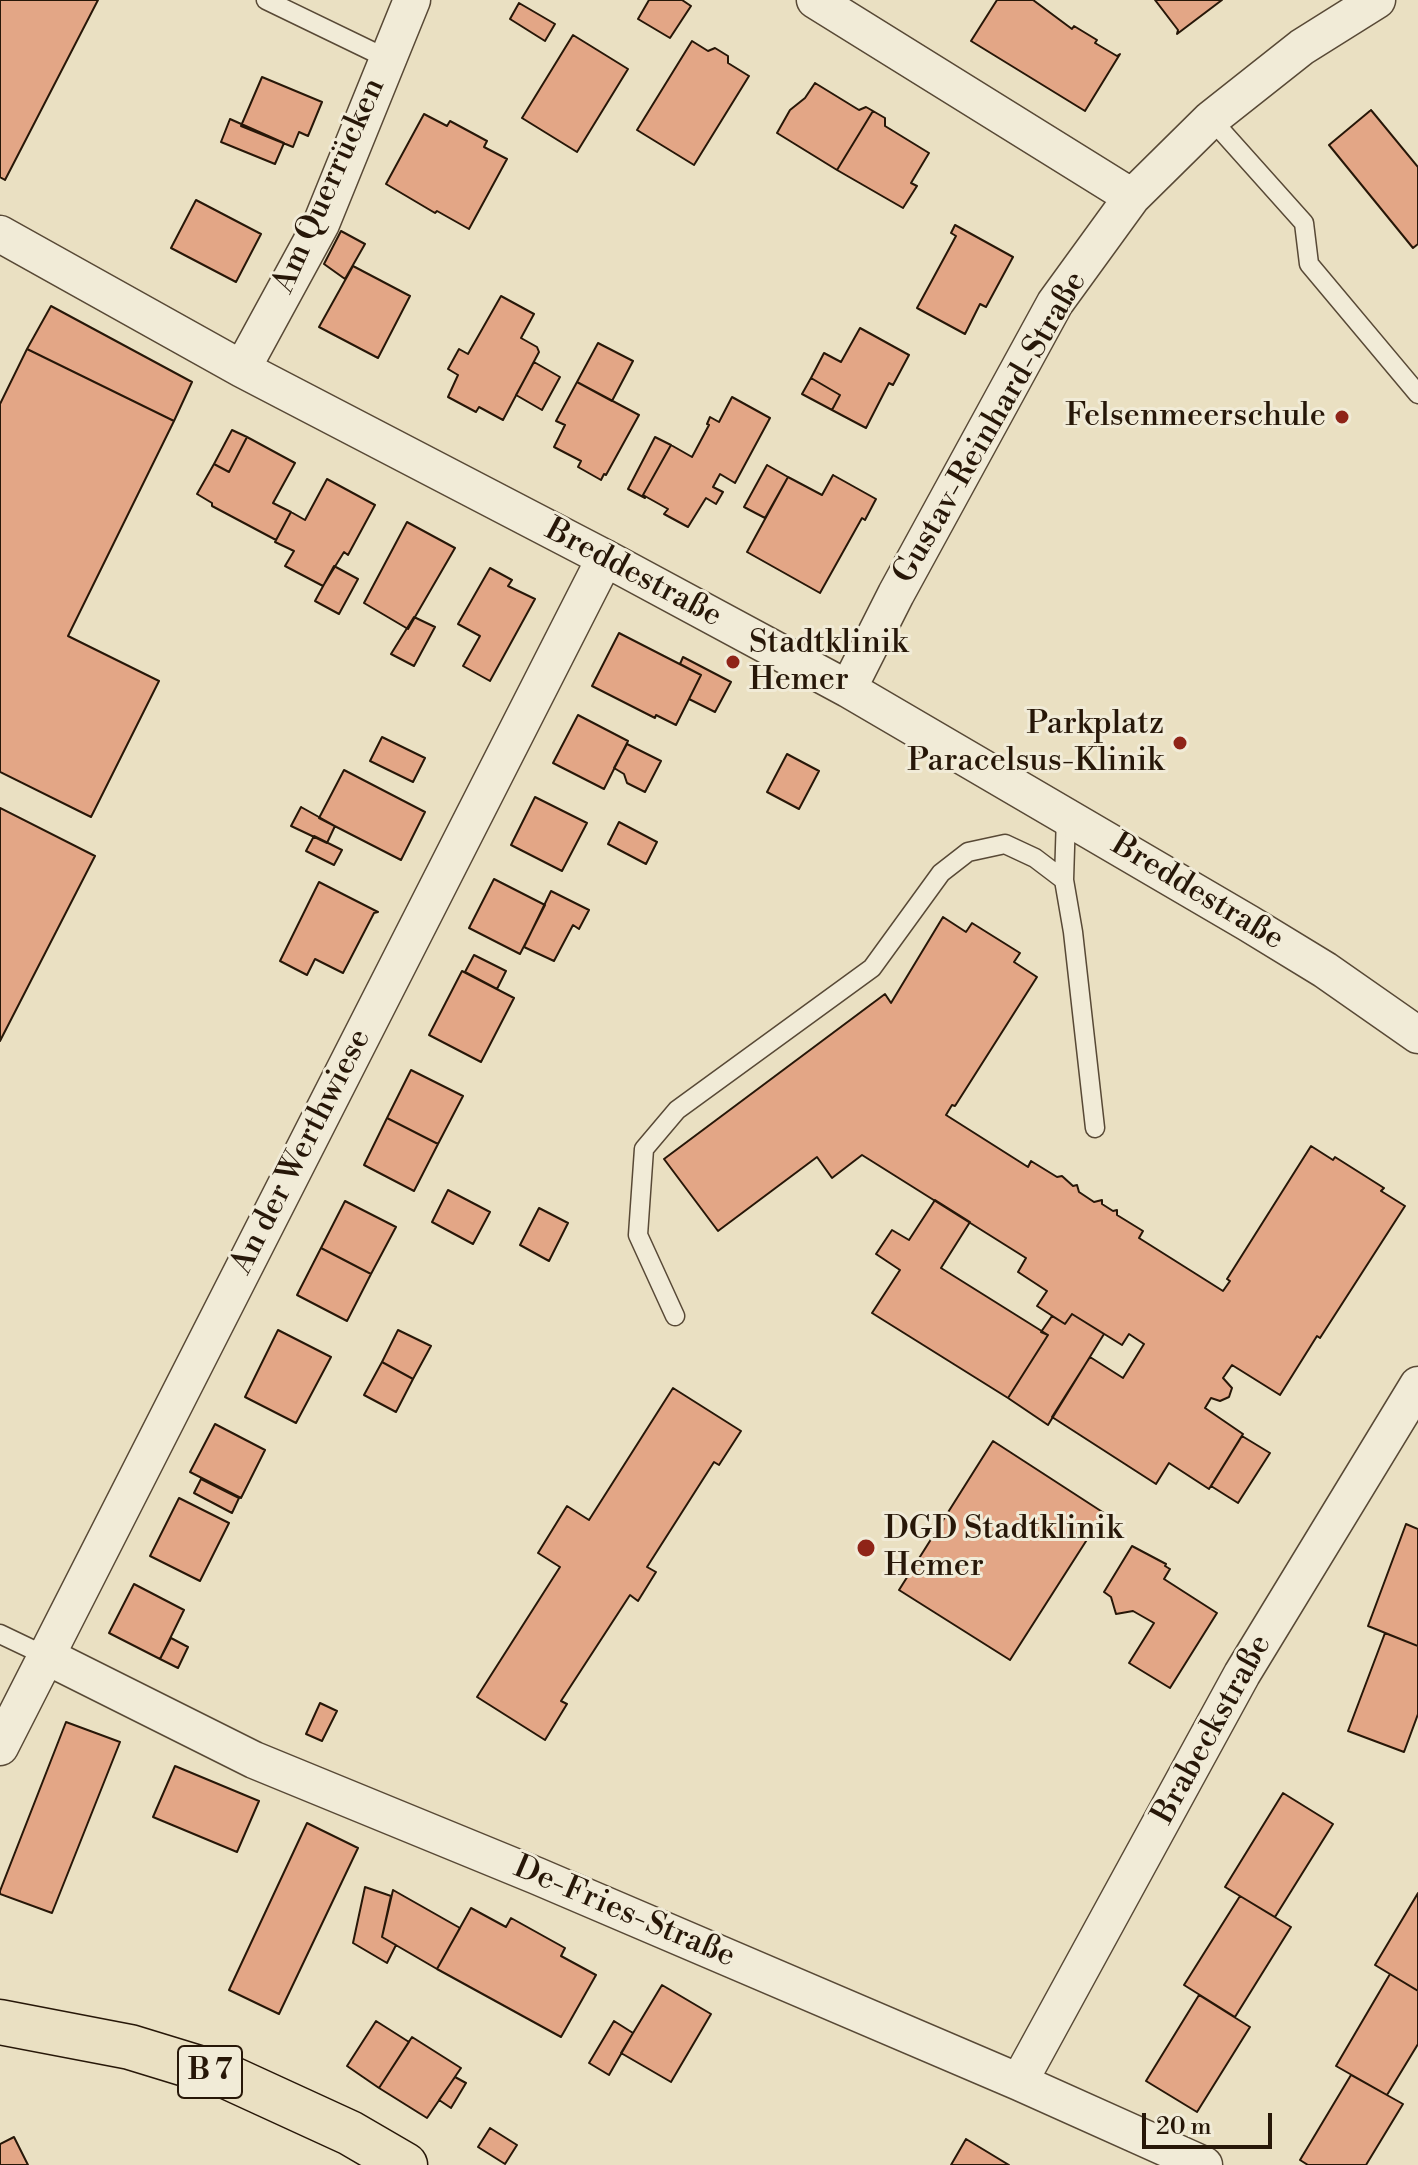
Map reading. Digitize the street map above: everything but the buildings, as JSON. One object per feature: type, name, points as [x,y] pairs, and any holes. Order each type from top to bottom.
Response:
[{"type":"main road","name":"B 7","points":[[0,2022],[130,2047],[228,2077],[350,2133],[405,2165]]},
{"type":"street","name":"Am Querrücken","points":[[242,369],[321,224],[412,0]]},
{"type":"street","points":[[815,0],[1132,197]]},
{"type":"street","name":"Gustav-Reinhard-Straße","points":[[848,689],[1055,303],[1132,197],[1211,119],[1302,47],[1377,0]]},
{"type":"street","name":"Breddestraße","points":[[0,234],[242,369],[848,689],[1299,954],[1418,1035]]},
{"type":"street","name":"An der Werthwiese","points":[[0,1747],[605,558]]},
{"type":"street","name":"Brabeckstraße","points":[[1019,2082],[1242,1674],[1418,1385]]},
{"type":"street","name":"De-Fries-Straße","points":[[53,1641],[254,1760],[537,1876],[1019,2082],[1204,2165]]},
{"type":"lane","points":[[266,0],[388,59]]},
{"type":"lane","points":[[1211,119],[1304,223],[1309,264],[1418,394]]},
{"type":"lane","points":[[1066,816],[1064,880],[1073,932],[1095,1128]]},
{"type":"lane","points":[[675,1316],[638,1235],[644,1149],[677,1110],[872,968],[941,873],[968,852],[1005,844],[1035,858],[1064,880]]},
{"type":"lane","points":[[0,1634],[53,1641]]},
{"type":"place","name":"Felsenmeerschule","points":[[1342,417]]},
{"type":"place","name":"Stadtklinik Hemer","points":[[733,662]]},
{"type":"place","name":"Parkplatz Paracelsus-Klinik","points":[[1180,743]]},
{"type":"place","name":"DGD Stadtklinik Hemer","points":[[866,1548]]}]
